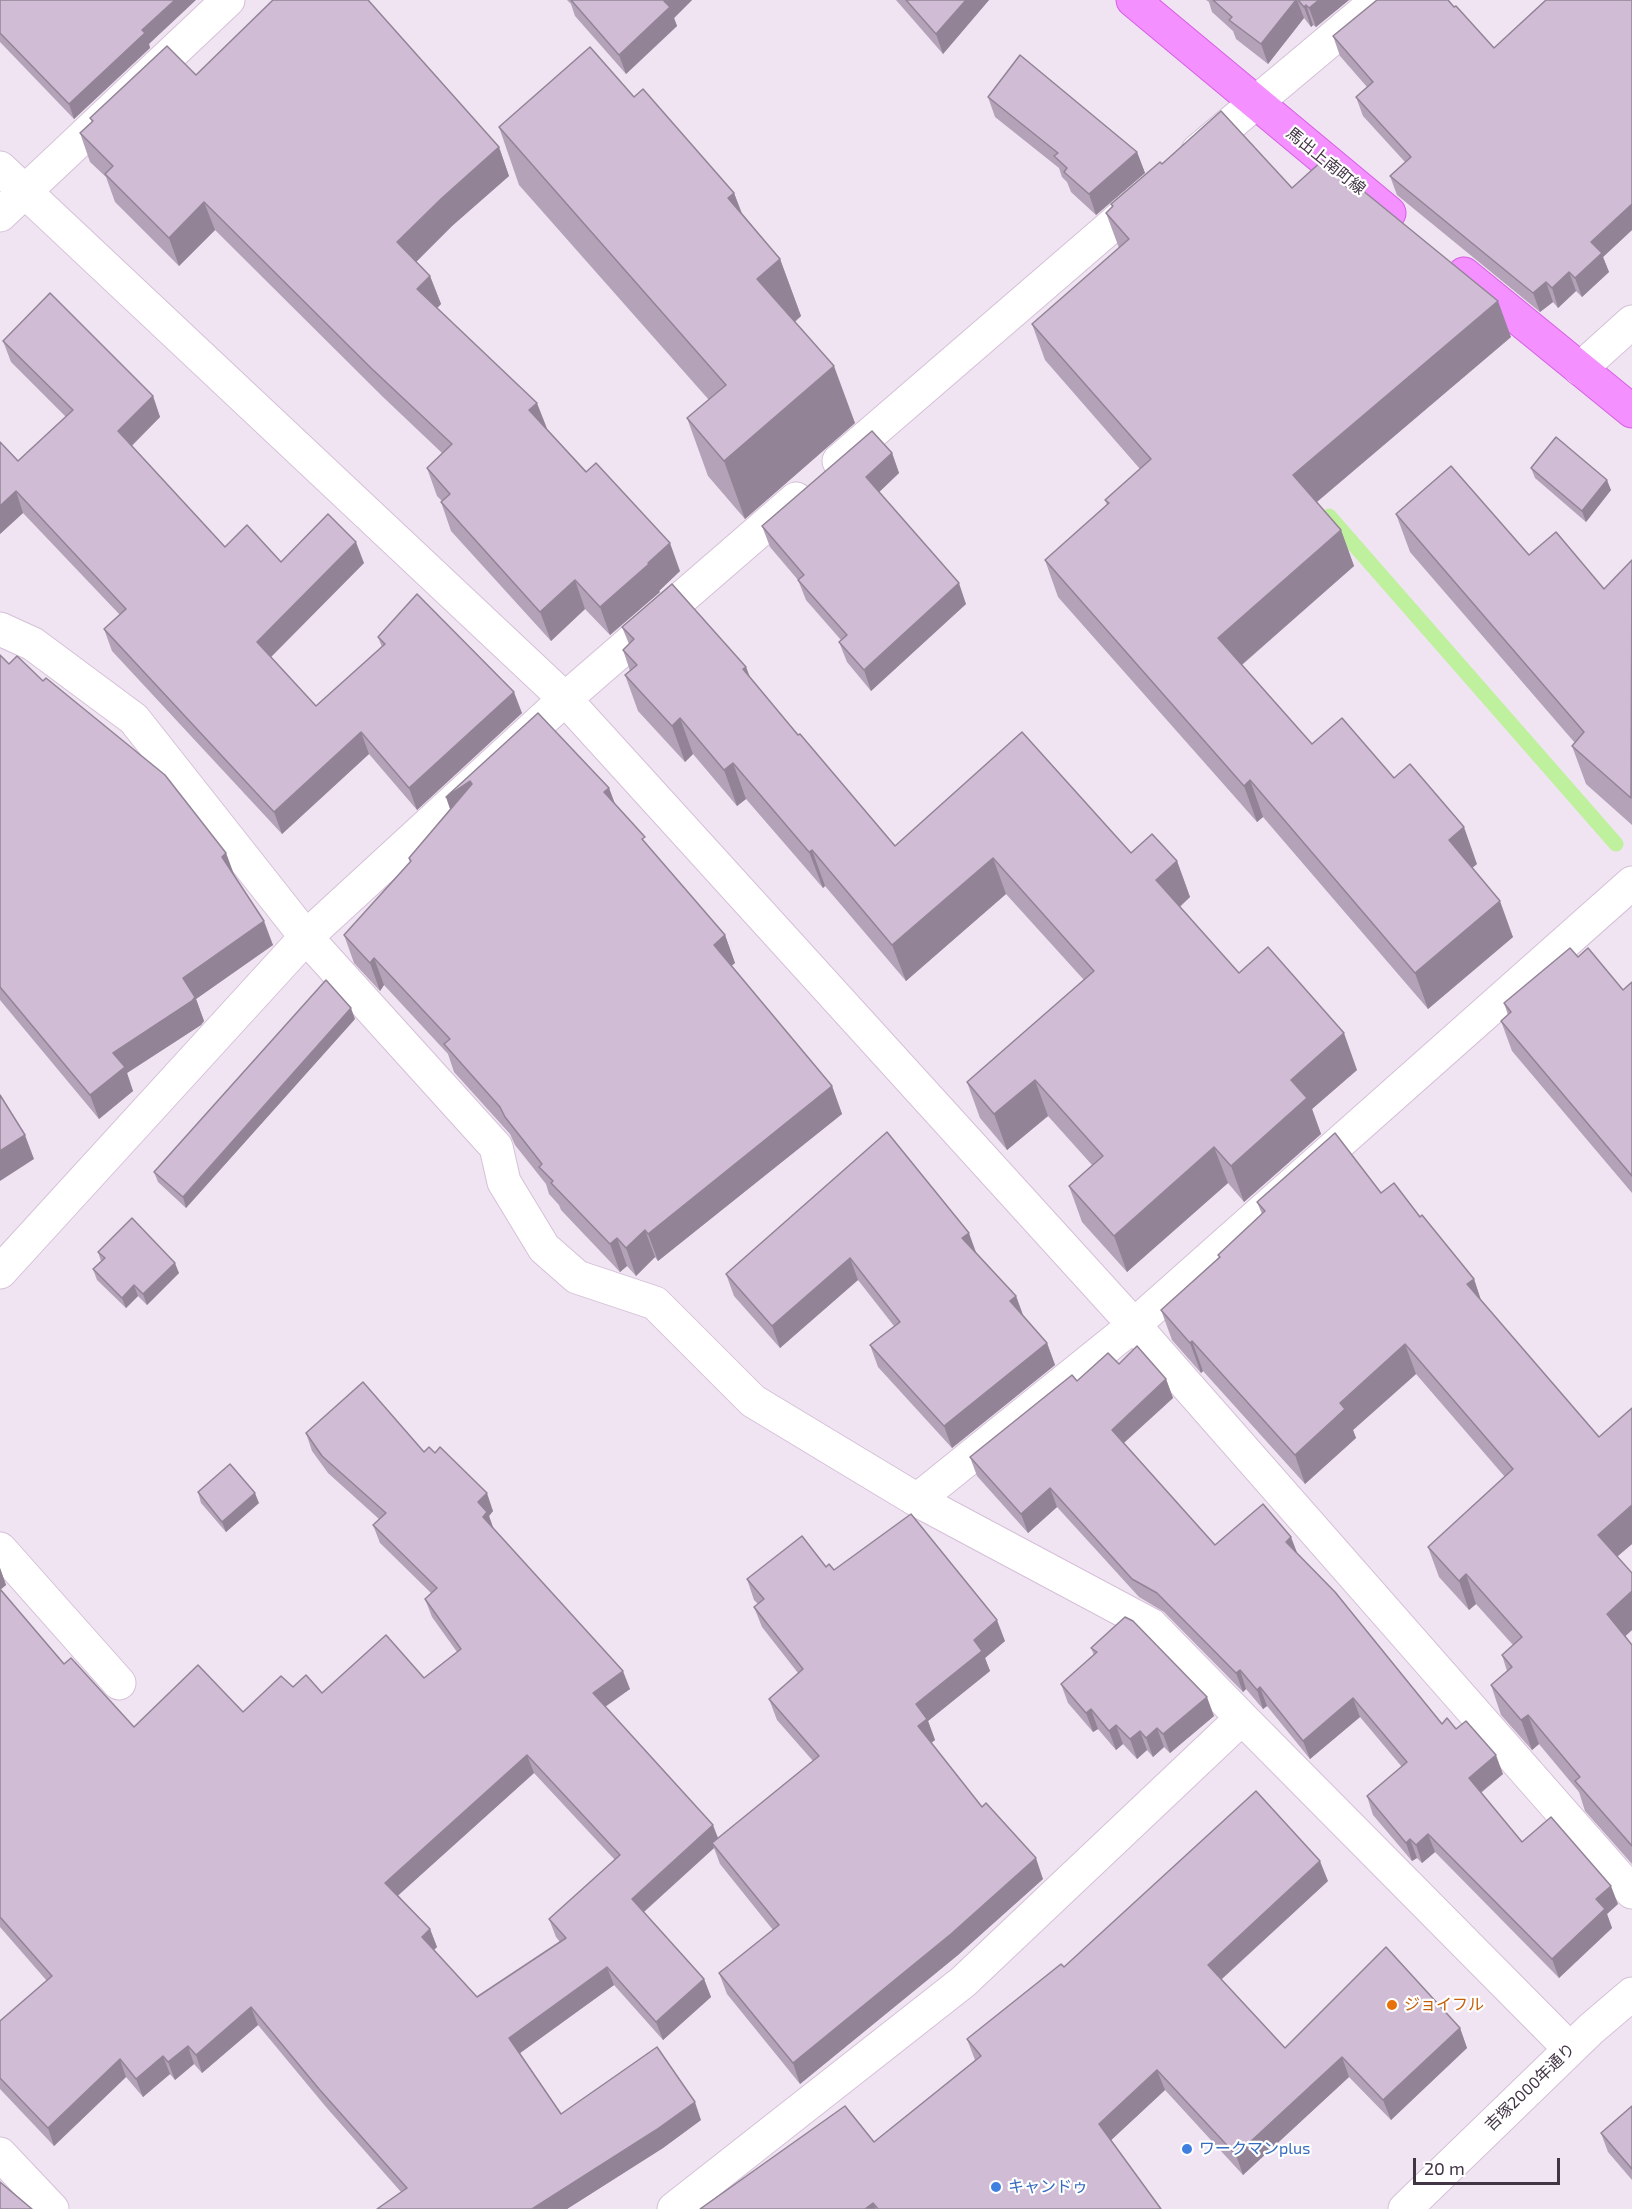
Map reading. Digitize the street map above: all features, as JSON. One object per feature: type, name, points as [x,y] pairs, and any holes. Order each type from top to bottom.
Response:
[{"type":"main road","name":"馬出上南町線","points":[[1133,0],[1254,103],[1408,228]]},
{"type":"main road","points":[[1444,258],[1632,411]]},
{"type":"street","points":[[0,215],[228,0]]},
{"type":"street","points":[[0,1272],[306,937],[565,699],[1254,103],[1378,0]]},
{"type":"street","points":[[0,168],[565,699],[1134,1325],[1632,1892]]},
{"type":"street","points":[[1580,369],[1632,322]]},
{"type":"street","points":[[0,629],[33,644],[134,719],[306,937],[496,1148],[504,1182],[544,1248],[577,1277],[655,1303],[753,1401],[917,1500],[1151,1625],[1570,2049]]},
{"type":"street","points":[[917,1500],[1134,1325],[1632,883]]},
{"type":"street","points":[[0,1549],[119,1683]]},
{"type":"street","points":[[674,2209],[963,1982],[1242,1718]]},
{"type":"street","name":"吉塚2000年通り","points":[[1405,2209],[1570,2049],[1632,1994]]},
{"type":"street","points":[[0,2154],[52,2209]]},
{"type":"building","points":[[0,0],[175,0],[142,30],[145,33],[69,104],[0,33]]},
{"type":"building","points":[[273,0],[368,0],[499,147],[397,242],[430,276],[417,289],[537,403],[529,410],[586,472],[596,463],[670,543],[600,607],[575,580],[540,612],[441,502],[450,494],[427,468],[452,444],[372,369],[204,202],[169,238],[105,174],[113,166],[80,133],[93,121],[90,118],[167,46],[196,75]]},
{"type":"building","points":[[571,0],[665,0],[670,7],[619,55]]},
{"type":"building","points":[[906,0],[966,0],[936,34]]},
{"type":"building","points":[[1213,0],[1296,0],[1261,44],[1229,20],[1232,17]]},
{"type":"building","points":[[1298,0],[1319,0],[1309,8],[1306,5],[1304,7]]},
{"type":"building","points":[[1377,0],[1448,0],[1494,48],[1546,0],[1632,0],[1632,204],[1591,242],[1602,253],[1575,278],[1569,272],[1552,288],[1546,282],[1533,293],[1390,176],[1411,157],[1356,97],[1373,82],[1333,36]]},
{"type":"building","points":[[590,47],[634,97],[643,89],[734,193],[728,198],[780,259],[757,279],[834,366],[724,461],[687,418],[726,385],[499,127]]},
{"type":"building","points":[[1020,55],[1137,152],[1089,194],[1064,172],[1067,168],[1054,156],[1058,153],[988,97]]},
{"type":"building","points":[[1221,111],[1292,188],[1323,160],[1349,190],[1356,185],[1498,301],[1293,475],[1341,530],[1218,638],[1312,744],[1342,718],[1394,778],[1410,764],[1464,827],[1449,840],[1500,901],[1415,973],[1250,780],[1244,786],[1045,560],[1109,503],[1105,500],[1151,459],[1032,324],[1129,239],[1106,213],[1113,206],[1111,204],[1160,162],[1162,164]]},
{"type":"building","points":[[50,293],[153,396],[118,431],[225,547],[247,525],[281,562],[328,514],[356,542],[257,642],[316,706],[385,644],[378,637],[417,594],[514,692],[409,788],[361,732],[274,812],[104,629],[126,609],[16,491],[0,506],[0,442],[18,461],[73,410],[3,341]]},
{"type":"building","points":[[872,431],[892,453],[866,477],[959,583],[864,670],[839,642],[847,635],[798,580],[804,575],[762,526]]},
{"type":"building","points":[[1556,437],[1607,480],[1582,511],[1531,468]]},
{"type":"building","points":[[1451,466],[1529,555],[1556,532],[1604,589],[1632,560],[1631,798],[1572,746],[1584,732],[1396,514]]},
{"type":"building","points":[[672,584],[746,667],[743,669],[895,846],[1022,732],[1131,853],[1152,834],[1177,861],[1156,880],[1239,973],[1268,947],[1344,1033],[1291,1080],[1307,1098],[1231,1166],[1214,1147],[1114,1236],[1069,1186],[1103,1156],[1035,1080],[994,1114],[967,1082],[1094,971],[993,858],[892,945],[812,850],[809,852],[733,763],[724,770],[680,718],[672,726],[625,675],[637,665],[623,650],[634,639],[622,627]]},
{"type":"building","points":[[0,655],[9,664],[17,656],[43,681],[46,678],[165,775],[226,853],[222,857],[264,921],[183,978],[195,997],[192,1001],[113,1053],[125,1067],[90,1095],[0,987]]},
{"type":"building","points":[[538,713],[609,788],[604,792],[645,837],[642,839],[725,935],[714,945],[832,1086],[648,1234],[645,1230],[626,1248],[617,1238],[610,1244],[551,1183],[553,1181],[539,1167],[542,1164],[505,1117],[500,1107],[444,1044],[450,1039],[374,958],[370,963],[344,935],[411,861],[409,858],[472,784],[470,781],[446,797]]},
{"type":"building","points":[[1570,948],[1578,957],[1588,948],[1623,990],[1632,982],[1632,1176],[1501,1021],[1511,1012],[1504,1003]]},
{"type":"building","points":[[326,980],[351,1008],[183,1197],[154,1172]]},
{"type":"building","points":[[0,1095],[25,1135],[0,1151]]},
{"type":"building","points":[[887,1132],[969,1233],[962,1238],[1016,1296],[1010,1301],[1047,1343],[944,1426],[870,1345],[900,1322],[850,1258],[772,1326],[726,1274]]},
{"type":"building","points":[[1335,1133],[1381,1193],[1394,1183],[1420,1217],[1422,1215],[1474,1279],[1467,1284],[1599,1437],[1632,1408],[1632,1505],[1598,1535],[1632,1573],[1632,1591],[1607,1614],[1632,1645],[1632,1846],[1575,1781],[1580,1777],[1528,1715],[1521,1720],[1491,1685],[1512,1667],[1502,1655],[1522,1637],[1466,1574],[1459,1581],[1428,1547],[1513,1469],[1405,1344],[1340,1403],[1345,1409],[1295,1455],[1161,1310],[1220,1257],[1218,1255],[1265,1211],[1257,1202]]},
{"type":"building","points":[[132,1218],[175,1263],[143,1294],[134,1285],[122,1298],[93,1269],[105,1258],[98,1252]]},
{"type":"building","points":[[1137,1346],[1166,1379],[1112,1430],[1215,1545],[1263,1504],[1291,1537],[1286,1542],[1335,1592],[1442,1724],[1447,1718],[1456,1729],[1466,1721],[1496,1755],[1469,1778],[1522,1842],[1551,1817],[1611,1886],[1596,1899],[1605,1909],[1552,1959],[1428,1834],[1416,1845],[1410,1839],[1406,1843],[1367,1796],[1407,1762],[1353,1698],[1303,1741],[1260,1687],[1257,1690],[1240,1670],[1236,1673],[1157,1593],[1132,1579],[1050,1488],[1021,1514],[970,1457],[1072,1375],[1077,1381],[1108,1353],[1119,1364]]},
{"type":"building","points":[[363,1382],[424,1452],[429,1447],[435,1453],[440,1447],[487,1493],[478,1502],[487,1512],[483,1517],[623,1671],[593,1693],[713,1825],[632,1899],[704,1979],[656,2022],[607,1967],[509,2038],[561,2114],[657,2047],[695,2102],[656,2130],[532,2209],[377,2209],[407,2188],[319,2089],[251,2007],[196,2055],[188,2046],[168,2062],[163,2056],[136,2079],[120,2059],[48,2128],[0,2078],[0,2021],[52,1976],[0,1917],[0,1589],[64,1664],[71,1658],[134,1727],[198,1665],[243,1712],[281,1676],[293,1687],[306,1675],[322,1693],[386,1635],[424,1678],[461,1649],[425,1599],[437,1588],[373,1525],[386,1513],[322,1456],[306,1433]],"holes":[[[527,1755],[620,1855],[549,1919],[566,1938],[477,1997],[422,1937],[430,1929],[385,1883]]]},
{"type":"building","points":[[230,1464],[255,1493],[222,1522],[198,1492]]},
{"type":"building","points":[[911,1514],[997,1620],[974,1640],[982,1651],[916,1704],[927,1719],[918,1726],[982,1807],[986,1803],[1036,1858],[951,1934],[793,2063],[719,1973],[779,1925],[712,1843],[819,1756],[769,1699],[803,1669],[754,1607],[764,1599],[747,1579],[802,1536],[826,1567],[829,1564],[834,1570]]},
{"type":"building","points":[[1125,1617],[1133,1621],[1207,1697],[1163,1734],[1157,1728],[1146,1738],[1140,1731],[1130,1739],[1116,1725],[1109,1731],[1091,1709],[1086,1713],[1061,1684],[1097,1652],[1091,1648]]},
{"type":"building","points":[[1256,1791],[1320,1861],[1208,1965],[1285,2048],[1386,1947],[1460,2028],[1383,2100],[1342,2057],[1236,2155],[1157,2070],[1099,2124],[1161,2209],[878,2209],[873,2203],[865,2209],[700,2209],[845,2106],[874,2142],[981,2056],[967,2039],[1061,1964],[1064,1967]]},
{"type":"building","points":[[1632,2106],[1632,2169],[1601,2133]]},
{"type":"building","points":[[0,2182],[32,2209],[0,2209]]},
{"type":"waterway","points":[[1329,516],[1616,844]]},
{"type":"place","name":"ジョイフル","points":[[1392,2005]]},
{"type":"place","name":"ワークマンplus","points":[[1187,2149]]},
{"type":"place","name":"キャンドゥ","points":[[996,2187]]}]
